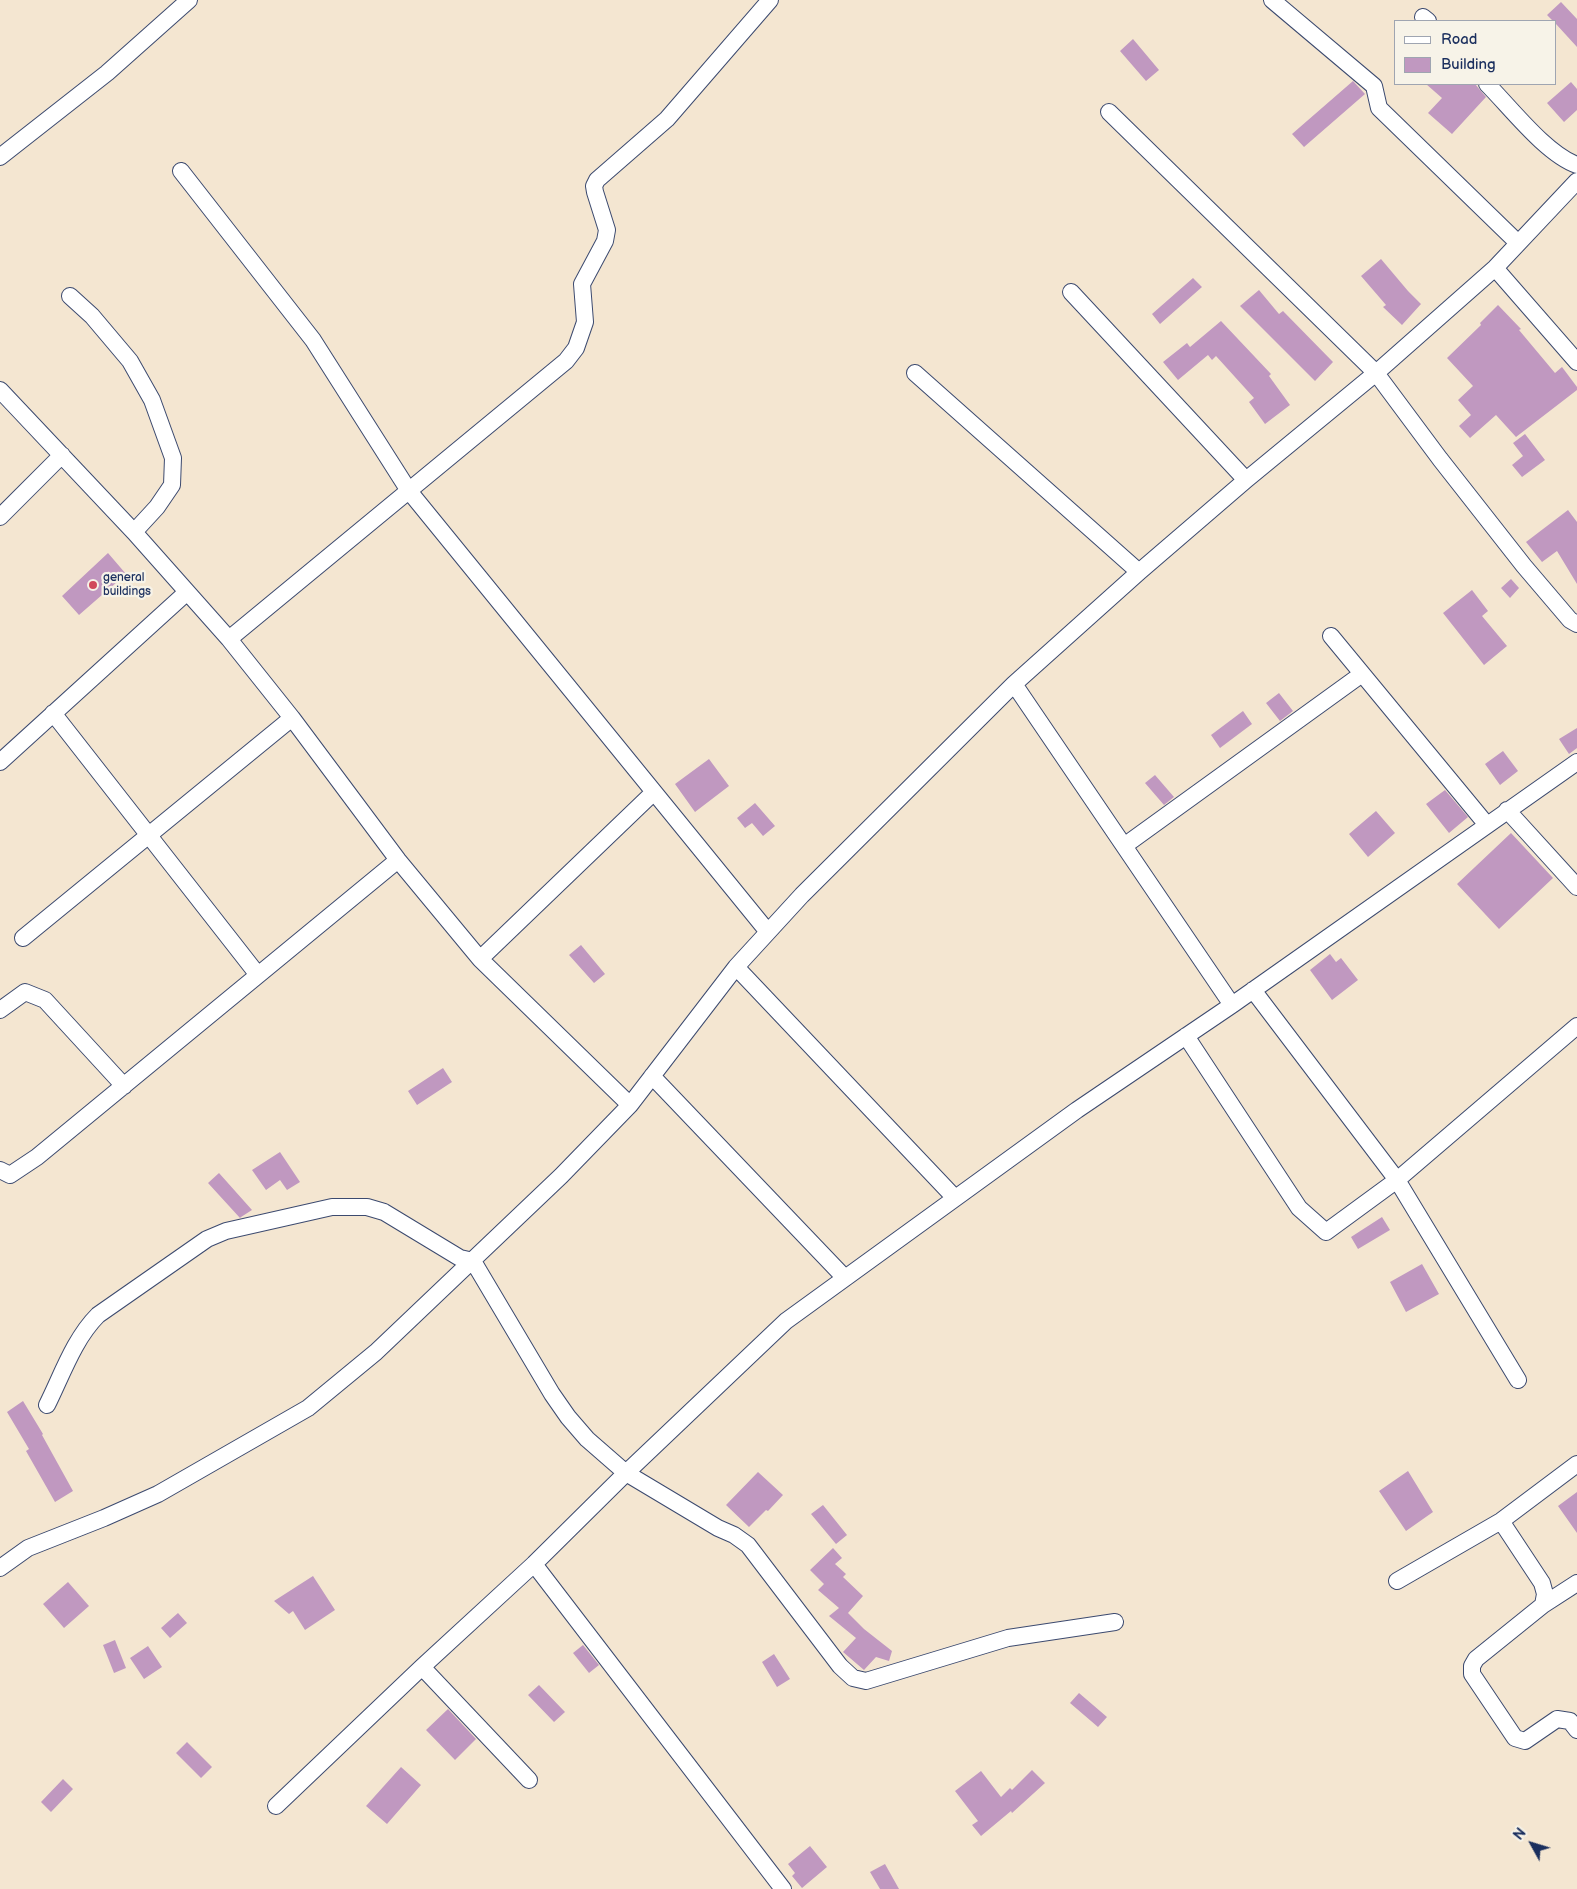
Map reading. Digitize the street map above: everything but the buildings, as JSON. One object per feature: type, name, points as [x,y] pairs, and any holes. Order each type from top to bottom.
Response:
[{"type":"street","points":[[0,157],[107,73],[189,0]]},
{"type":"street","points":[[229,639],[566,361],[576,348],[585,322],[582,284],[606,241],[607,230],[594,192],[597,180],[667,119],[770,0]]},
{"type":"street","points":[[1272,0],[1374,86],[1379,108],[1518,243]]},
{"type":"street","points":[[1489,85],[1551,149],[1565,161],[1577,165]]},
{"type":"street","points":[[1109,112],[1376,372],[1440,459],[1524,566],[1570,620],[1577,624]]},
{"type":"street","points":[[181,170],[313,340],[409,491],[768,932]]},
{"type":"street","points":[[0,1568],[28,1548],[158,1494],[308,1408],[376,1352],[561,1176],[630,1105],[736,967],[802,895],[1014,684],[1139,572],[1376,372],[1495,268],[1577,181]]},
{"type":"street","points":[[1495,268],[1577,362]]},
{"type":"street","points":[[1071,292],[1246,480]]},
{"type":"street","points":[[70,296],[92,316],[130,361],[152,400],[173,458],[172,485],[157,507],[134,532]]},
{"type":"street","points":[[915,373],[1139,572]]},
{"type":"street","points":[[0,390],[134,532],[186,593],[229,639],[292,718],[398,860],[480,959],[630,1105]]},
{"type":"street","points":[[0,517],[62,455]]},
{"type":"street","points":[[0,762],[186,593]]},
{"type":"street","points":[[1331,636],[1487,825]]},
{"type":"street","points":[[1124,846],[1362,674]]},
{"type":"street","points":[[1014,684],[1232,1005]]},
{"type":"street","points":[[53,713],[150,834],[258,975]]},
{"type":"street","points":[[23,938],[292,718]]},
{"type":"street","points":[[276,1806],[534,1564],[626,1473],[786,1321],[1076,1110],[1254,990],[1577,762]]},
{"type":"street","points":[[480,959],[654,792]]},
{"type":"street","points":[[1507,810],[1577,887]]},
{"type":"street","points":[[0,1170],[10,1175],[38,1157],[398,860]]},
{"type":"street","points":[[736,967],[955,1198]]},
{"type":"street","points":[[1254,990],[1397,1180],[1518,1380]]},
{"type":"street","points":[[0,1010],[26,992],[45,1000],[124,1086]]},
{"type":"street","points":[[1186,1036],[1299,1208],[1326,1232],[1397,1180],[1577,1026]]},
{"type":"street","points":[[652,1076],[845,1278]]},
{"type":"street","points":[[47,1405],[81,1336],[89,1324],[98,1315],[207,1239],[226,1231],[332,1207],[367,1207],[384,1212],[460,1258],[473,1261],[552,1394],[568,1417],[587,1438],[626,1473],[748,1545],[840,1666],[853,1678],[866,1681],[1008,1638],[1115,1622]]},
{"type":"street","points":[[1397,1581],[1501,1520],[1577,1464]]},
{"type":"street","points":[[1501,1520],[1542,1583],[1546,1594],[1543,1605]]},
{"type":"street","points":[[534,1564],[783,1889]]},
{"type":"street","points":[[1577,1583],[1543,1605],[1476,1659],[1472,1666],[1472,1674],[1514,1738],[1525,1741],[1557,1719],[1570,1722],[1577,1730]]},
{"type":"street","points":[[422,1667],[529,1780]]},
{"type":"place","name":"general buildings","points":[[93,585]]}]
